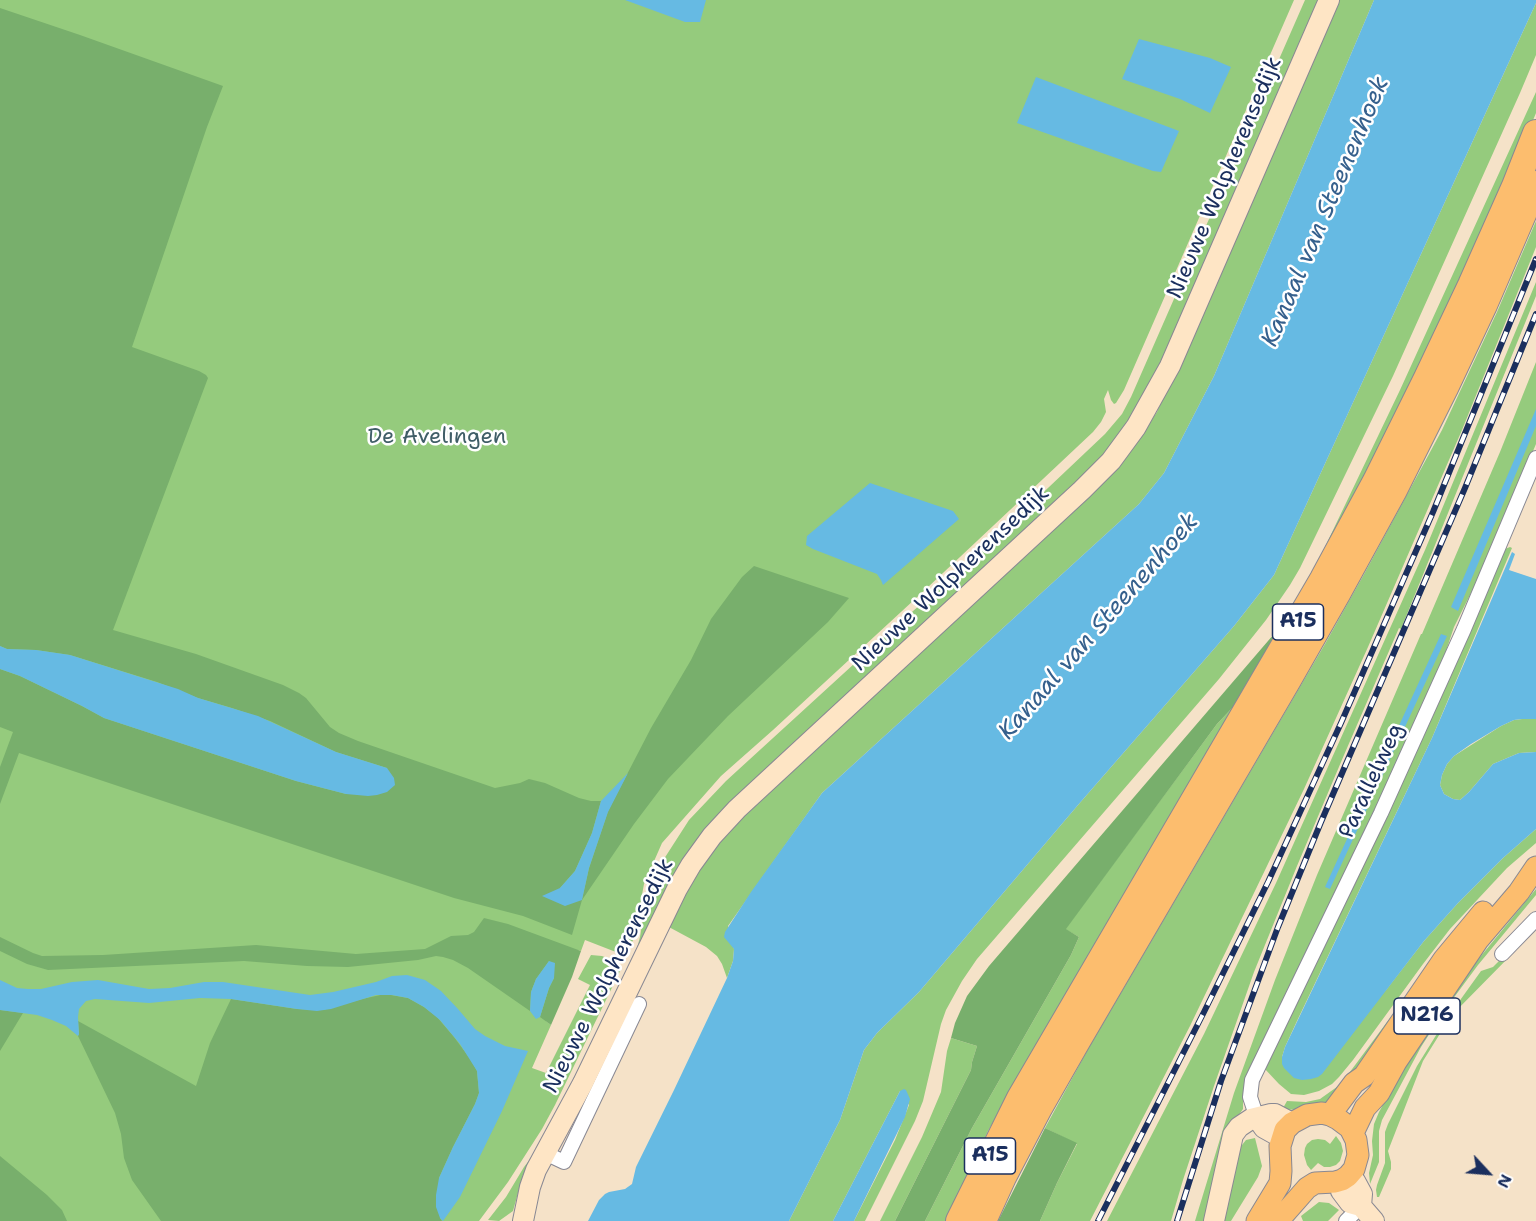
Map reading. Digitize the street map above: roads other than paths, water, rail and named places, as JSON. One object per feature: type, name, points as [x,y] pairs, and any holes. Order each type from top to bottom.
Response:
[{"type":"highway","name":"A15","points":[[959,1221],[984,1167],[1024,1092],[1323,579],[1376,481],[1471,285],[1536,133]]},
{"type":"highway","name":"A15","points":[[983,1221],[1039,1108],[1304,652],[1394,490],[1479,315],[1536,184]]},
{"type":"main road","name":"N216","points":[[1349,1182],[1362,1173],[1367,1153],[1346,1126],[1354,1083],[1364,1076],[1444,959],[1511,883],[1536,867]]},
{"type":"main road","name":"N216","points":[[1346,1126],[1368,1123],[1379,1093],[1396,1062],[1478,940],[1519,892],[1536,867]]},
{"type":"main road","points":[[1257,1221],[1280,1183],[1279,1155],[1288,1135],[1307,1115],[1322,1113],[1346,1126]]},
{"type":"main road","points":[[1288,1135],[1293,1172],[1302,1185],[1311,1190],[1331,1193],[1349,1182]]},
{"type":"main road","points":[[1278,1221],[1311,1190]]},
{"type":"main road","points":[[1289,1221],[1311,1190]]},
{"type":"street","name":"Nieuwe Wolpherensedijk","points":[[523,1221],[530,1186],[536,1170],[583,1083],[676,889],[712,836],[737,808],[1082,490],[1111,461],[1136,427],[1170,366],[1329,0]]},
{"type":"street","name":"Parallelweg","points":[[1257,1118],[1250,1097],[1252,1080],[1381,813],[1464,629],[1536,458]]},
{"type":"street","points":[[1502,954],[1536,919]]},
{"type":"street","name":"Nieuwe Wolpherensedijk","points":[[545,1153],[564,1162],[639,1004]]},
{"type":"street","points":[[1214,1221],[1233,1136],[1239,1127],[1257,1118],[1275,1114],[1288,1135]]},
{"type":"street","points":[[1349,1182],[1350,1203],[1367,1214]]},
{"type":"street","points":[[1346,1221],[1367,1214]]},
{"type":"water","points":[[625,0],[706,0],[700,22],[685,22]]},
{"type":"water","name":"Kanaal van Steenenhoek","points":[[1374,0],[1536,0],[1536,3],[1274,575],[1234,626],[919,992],[877,1033],[864,1050],[840,1120],[789,1221],[588,1221],[599,1200],[605,1194],[625,1189],[632,1184],[636,1167],[727,978],[733,961],[734,949],[724,937],[725,932],[822,793],[1139,504],[1164,473],[1214,376]]},
{"type":"water","points":[[1139,39],[1210,58],[1231,67],[1210,113],[1180,99],[1122,79]]},
{"type":"water","points":[[1036,77],[1179,131],[1161,172],[1017,123]]},
{"type":"water","points":[[1536,409],[1536,426],[1458,611],[1451,607]]},
{"type":"water","points":[[870,483],[953,511],[959,519],[883,585],[877,574],[806,545],[807,536]]},
{"type":"water","points":[[1512,552],[1515,554],[1509,570],[1536,579],[1536,719],[1514,720],[1471,744],[1447,764],[1440,785],[1444,794],[1460,800],[1493,764],[1519,753],[1536,752],[1536,829],[1458,903],[1424,941],[1322,1074],[1311,1079],[1294,1078],[1282,1064],[1285,1047],[1432,738]]},
{"type":"water","points":[[1441,634],[1447,636],[1330,889],[1325,887]]},
{"type":"water","points":[[0,646],[7,649],[70,655],[258,716],[336,752],[387,768],[394,778],[395,785],[387,792],[377,795],[346,794],[296,781],[104,718],[20,676],[0,669]]},
{"type":"water","points":[[628,773],[608,812],[589,868],[582,900],[565,906],[542,896],[560,888],[575,871],[592,833],[601,801]]},
{"type":"water","points":[[549,961],[555,963],[554,978],[540,1017],[536,1019],[530,1011],[531,992],[536,979]]},
{"type":"water","points":[[407,975],[425,980],[441,991],[475,1029],[485,1036],[505,1046],[528,1051],[460,1197],[443,1221],[436,1207],[439,1178],[479,1093],[477,1071],[460,1044],[440,1020],[408,998],[376,995],[317,1011],[231,999],[200,998],[149,1003],[95,999],[86,1001],[79,1009],[78,1036],[66,1026],[37,1015],[0,1010],[0,980],[17,988],[28,989],[98,980],[149,989],[223,982],[310,995],[333,992],[392,976]]},
{"type":"water","points":[[904,1089],[910,1099],[905,1117],[854,1221],[833,1221],[900,1091]]},
{"type":"railway","points":[[1098,1221],[1268,882],[1341,723],[1433,512],[1536,259]]},
{"type":"railway","points":[[1177,1221],[1221,1081],[1278,927],[1465,488],[1536,314]]},
{"type":"park label","name":"De Avelingen","points":[[437,437]]}]
